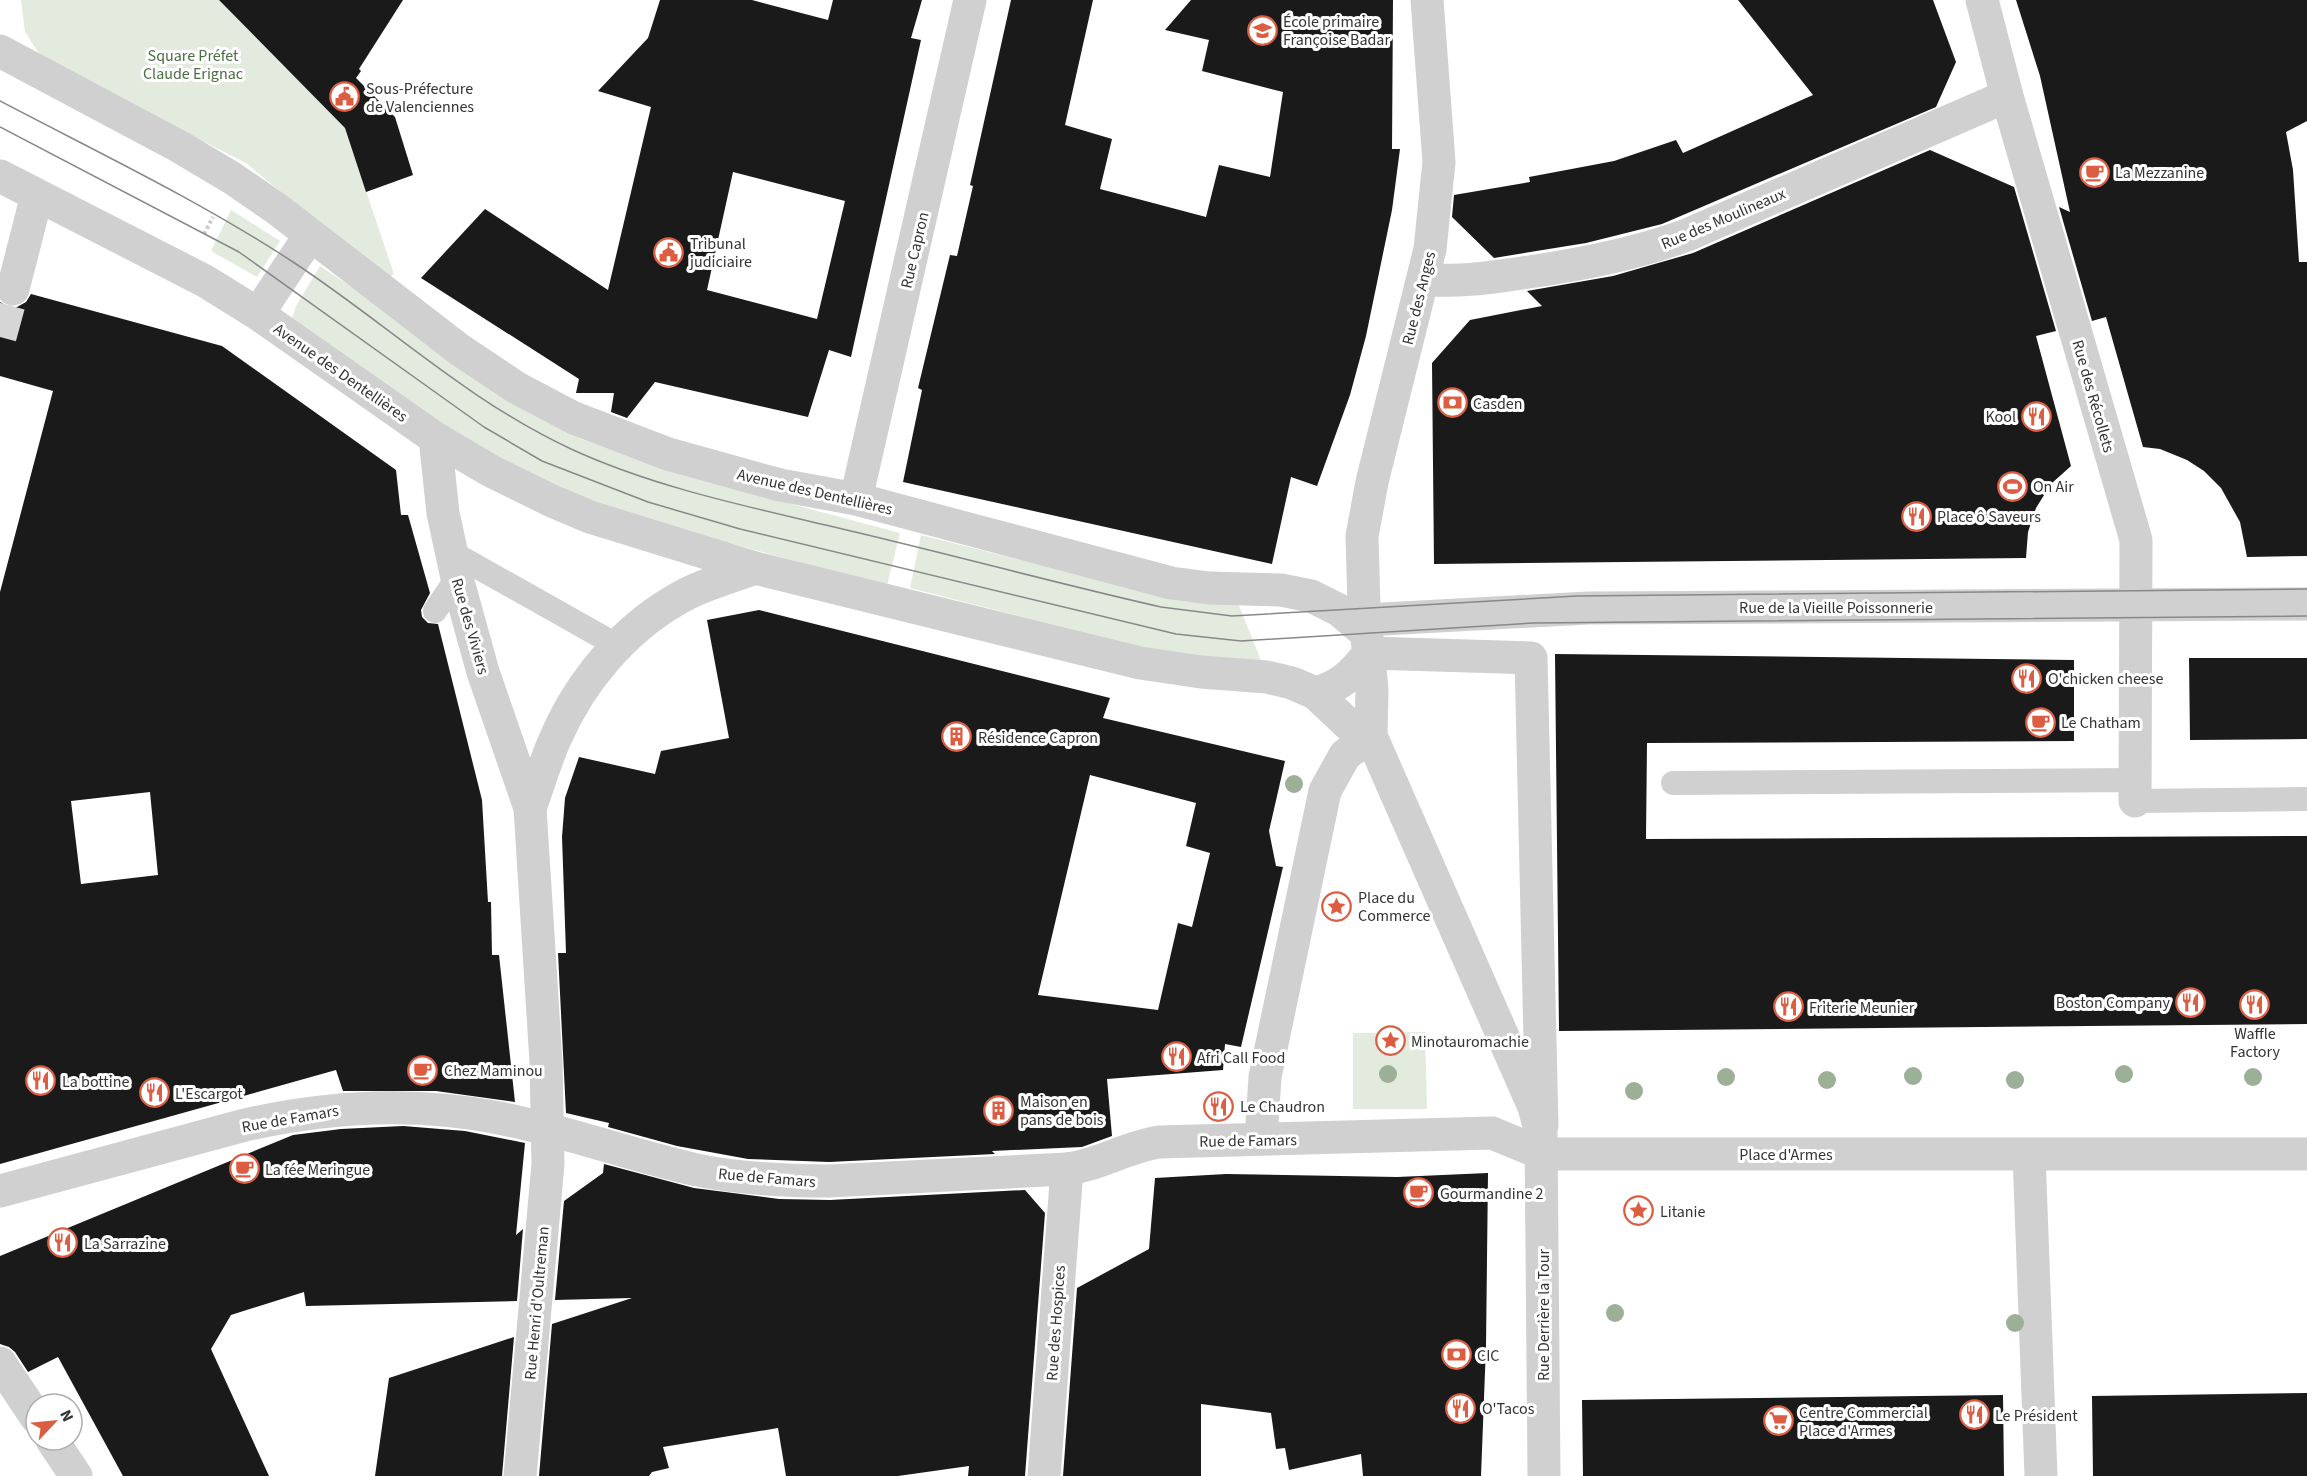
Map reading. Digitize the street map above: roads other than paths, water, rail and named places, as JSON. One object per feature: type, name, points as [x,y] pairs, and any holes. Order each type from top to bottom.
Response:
[{"type":"street","name":"Rue Capron","points":[[856,499],[970,0]]},
{"type":"street","name":"Rue des Anges","points":[[1366,624],[1361,548],[1366,511],[1424,279],[1430,249],[1439,162],[1427,0]]},
{"type":"street","name":"Rue des Récollets","points":[[1982,0],[2007,96],[2133,527],[2138,555],[2135,791]]},
{"type":"street","name":"Avenue des Dentellières","points":[[0,51],[180,147],[232,178],[459,350],[517,388],[574,418],[668,454],[794,489],[856,499],[1171,583],[1209,588],[1281,590],[1311,596],[1366,624]]},
{"type":"street","name":"Rue des Moulineaux","points":[[1424,279],[1452,282],[1475,280],[1601,261],[1632,254],[1687,235],[2007,96]]},
{"type":"street","name":"Avenue des Dentellières","points":[[0,176],[186,271],[258,314],[435,438],[490,471],[590,517],[755,568],[1140,663],[1191,671],[1280,679],[1315,693],[1349,725],[1371,736]]},
{"type":"street","points":[[13,289],[37,195]]},
{"type":"street","name":"Avenue des Dentellières","points":[[258,314],[310,235]]},
{"type":"street","name":"Rue des Viviers","points":[[435,438],[443,513],[454,565],[483,672],[530,808],[546,1062],[548,1131]]},
{"type":"street","name":"Rue des Viviers","points":[[530,808],[557,735],[581,692],[618,646],[638,626],[676,600],[755,568]]},
{"type":"street","name":"Rue de la Vieille Poissonnerie","points":[[1366,624],[1588,608],[2307,604]]},
{"type":"street","points":[[1315,693],[1333,687],[1352,675],[1366,624]]},
{"type":"street","points":[[1366,624],[1373,700],[1371,736],[1534,1107],[1541,1133],[1543,1154]]},
{"type":"street","points":[[1366,624],[1531,657],[1543,1154]]},
{"type":"street","points":[[1261,1139],[1265,1077],[1325,791],[1345,755],[1371,736]]},
{"type":"street","name":"Rue de Famars","points":[[0,1191],[245,1125],[331,1109],[432,1108],[499,1118],[697,1170],[760,1179],[829,1181],[1067,1169],[1096,1164],[1143,1144],[1159,1142],[1492,1133],[1543,1154]]},
{"type":"street","name":"Rue Henri d'Oultreman","points":[[520,1476],[547,1191],[548,1131]]},
{"type":"street","name":"Place d'Armes","points":[[1543,1154],[2307,1154]]},
{"type":"street","name":"Rue Derrière la Tour","points":[[1543,1154],[1544,1476]]},
{"type":"street","points":[[2029,1154],[2041,1476]]},
{"type":"street","name":"Rue des Hospices","points":[[1044,1476],[1067,1169]]},
{"type":"street","points":[[0,1363],[24,1399]]},
{"type":"street","points":[[60,1452],[76,1476]]},
{"type":"lane","points":[[435,611],[454,565],[618,646]]},
{"type":"lane","points":[[1673,783],[2135,791],[2307,799]]},
{"type":"tunnel","points":[[0,337],[13,289]]},
{"type":"tram line","points":[[0,101],[222,218],[293,262],[498,409],[571,449],[640,476],[711,497],[1161,607],[1232,616],[1577,596],[2307,589]]},
{"type":"tram line","points":[[0,127],[239,252],[484,427],[542,461],[648,502],[740,529],[1176,634],[1241,641],[1534,623],[2307,616]]},
{"type":"place","name":"École primaire Françoise Badar","points":[[1262,30]]},
{"type":"place","name":"Sous-Préfecture de Valenciennes","points":[[345,97]]},
{"type":"place","name":"La Mezzanine","points":[[2094,172]]},
{"type":"place","name":"Tribunal judiciaire","points":[[669,252]]},
{"type":"place","name":"Casden","points":[[1452,403]]},
{"type":"place","name":"Kool","points":[[2037,416]]},
{"type":"place","name":"On Air","points":[[2012,486]]},
{"type":"place","name":"Place ô Saveurs","points":[[1916,516]]},
{"type":"place","name":"O'chicken cheese","points":[[2027,678]]},
{"type":"place","name":"Le Chatham","points":[[2040,722]]},
{"type":"place","name":"Résidence Capron","points":[[957,737]]},
{"type":"place","name":"Place du Commerce","points":[[1337,906]]},
{"type":"place","name":"Boston Company","points":[[2191,1002]]},
{"type":"place","name":"Waffle Factory","points":[[2255,1005]]},
{"type":"place","name":"Friterie Meunier","points":[[1788,1007]]},
{"type":"place","name":"Minotauromachie","points":[[1390,1041]]},
{"type":"place","name":"Afri Call Food","points":[[1176,1057]]},
{"type":"place","name":"Chez Maminou","points":[[423,1070]]},
{"type":"place","name":"La bottine","points":[[41,1081]]},
{"type":"place","name":"L'Escargot","points":[[154,1093]]},
{"type":"place","name":"Le Chaudron","points":[[1219,1106]]},
{"type":"place","name":"Maison en pans de bois","points":[[999,1110]]},
{"type":"place","name":"La fée Meringue","points":[[244,1169]]},
{"type":"place","name":"Gourmandine 2","points":[[1419,1193]]},
{"type":"place","name":"Litanie","points":[[1639,1211]]},
{"type":"place","name":"La Sarrazine","points":[[63,1243]]},
{"type":"place","name":"CIC","points":[[1456,1355]]},
{"type":"place","name":"O'Tacos","points":[[1461,1408]]},
{"type":"place","name":"Le Président","points":[[1974,1415]]},
{"type":"place","name":"Centre Commercial Place d'Armes","points":[[1778,1421]]},
{"type":"park label","name":"Square Préfet Claude Erignac","points":[[193,64]]}]
